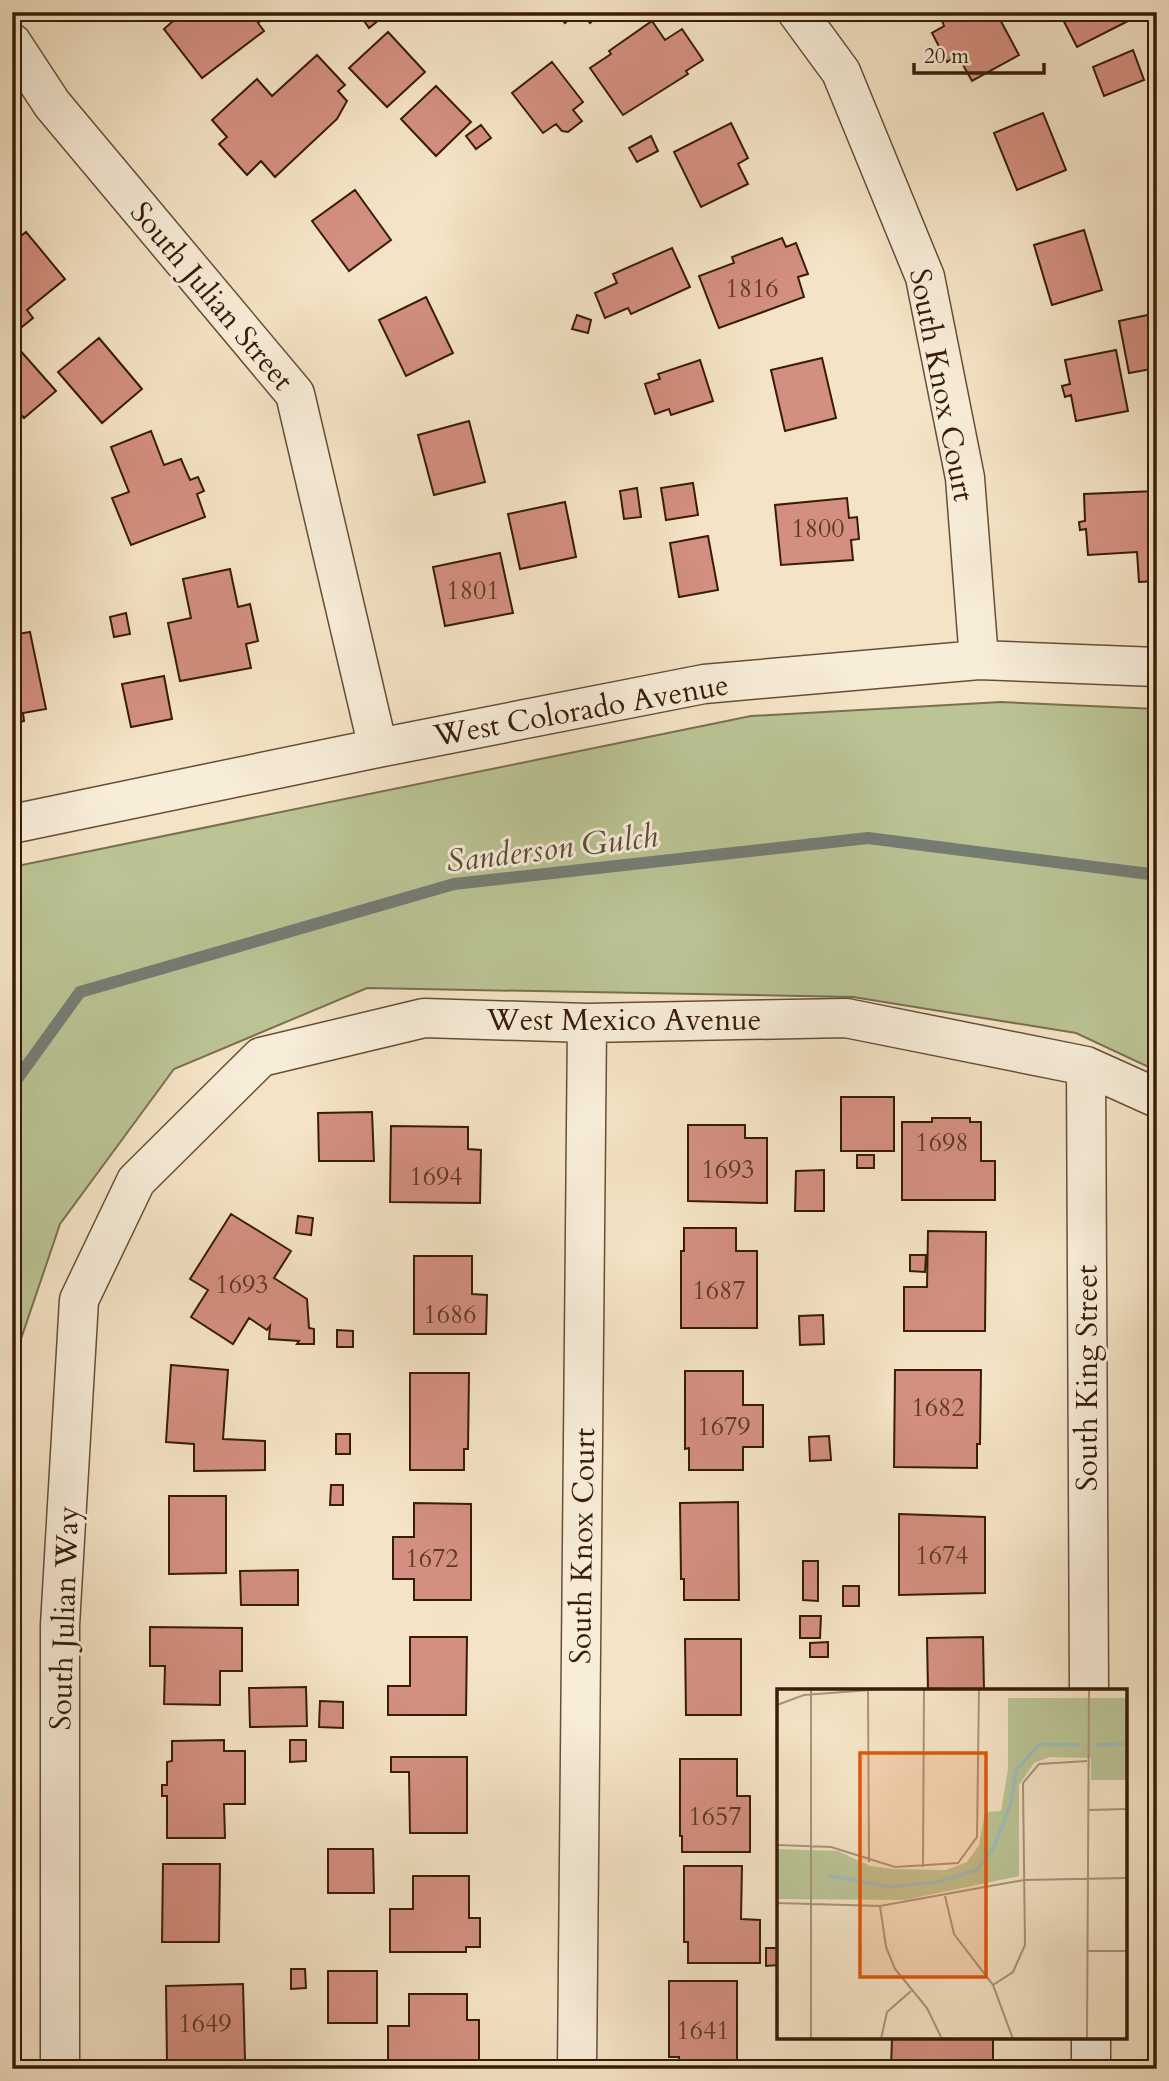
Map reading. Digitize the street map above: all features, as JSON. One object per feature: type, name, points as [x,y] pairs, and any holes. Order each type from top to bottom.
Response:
[{"type":"street","name":"South Knox Court","points":[[797,12],[841,72],[925,276],[965,478],[979,660]]},
{"type":"street","name":"South Julian Street","points":[[12,43],[52,104],[295,394],[378,748]]},
{"type":"street","name":"West Colorado Avenue","points":[[12,824],[704,684],[979,660],[1157,667]]},
{"type":"street","name":"West Mexico Avenue","points":[[136,1181],[261,1057],[424,1018],[587,1023],[846,1018],[1086,1066],[1157,1098]]},
{"type":"street","name":"South Knox Court","points":[[577,2069],[587,1023]]},
{"type":"street","name":"South King Street","points":[[1086,1066],[1089,1689]]},
{"type":"street","name":"South Julian Way","points":[[60,2069],[60,1625],[79,1300],[136,1181]]},
{"type":"street","points":[[1091,2039],[1091,2069]]},
{"type":"green space","points":[[1001,702],[1157,709],[1157,1071],[1076,1033],[853,997],[367,988],[174,1069],[60,1224],[21,1339],[12,1442],[12,867],[751,716]]},
{"type":"building","points":[[183,12],[272,12],[258,23],[264,31],[202,78],[164,29]]},
{"type":"building","points":[[358,12],[375,12],[380,19],[369,28]]},
{"type":"building","points":[[555,12],[577,12],[565,23]]},
{"type":"building","points":[[581,12],[602,12],[590,23]]},
{"type":"building","points":[[939,12],[996,12],[1019,55],[972,81],[958,56],[947,62],[932,33],[944,26]]},
{"type":"building","points":[[1059,12],[1131,12],[1134,18],[1077,47]]},
{"type":"building","points":[[652,21],[665,40],[682,29],[703,60],[686,71],[688,74],[623,115],[590,68]]},
{"type":"building","points":[[388,32],[425,72],[387,107],[349,68]]},
{"type":"building","points":[[1133,50],[1144,80],[1104,96],[1093,67]]},
{"type":"building","points":[[317,55],[345,85],[338,91],[347,101],[337,119],[275,177],[261,161],[247,175],[219,144],[227,137],[212,120],[257,79],[272,96]]},
{"type":"building","points":[[552,62],[583,102],[573,110],[582,121],[568,132],[562,131],[556,124],[543,133],[512,93]]},
{"type":"building","points":[[436,86],[471,122],[436,156],[401,119]]},
{"type":"building","points":[[1043,113],[1066,170],[1017,190],[994,133]]},
{"type":"building","points":[[731,123],[748,158],[738,164],[748,184],[701,207],[674,152]]},
{"type":"building","points":[[481,125],[491,138],[476,149],[466,136]]},
{"type":"building","points":[[651,136],[658,151],[637,162],[629,148]]},
{"type":"building","points":[[355,190],[391,240],[349,271],[312,221]]},
{"type":"building","points":[[1084,230],[1102,290],[1052,305],[1034,245]]},
{"type":"building","points":[[26,232],[65,279],[27,310],[33,318],[12,335],[12,243]]},
{"type":"building","points":[[782,238],[786,247],[796,243],[808,274],[798,277],[804,297],[719,328],[699,276],[734,263],[732,257]]},
{"type":"building","points":[[672,248],[690,287],[631,314],[628,308],[605,318],[595,293],[617,283],[613,274]]},
{"type":"building","points":[[426,297],[453,353],[406,376],[379,320]]},
{"type":"building","points":[[1157,313],[1157,368],[1129,373],[1119,321]]},
{"type":"building","points":[[577,315],[591,320],[588,333],[572,329]]},
{"type":"building","points":[[99,338],[142,389],[102,423],[58,372]]},
{"type":"building","points":[[18,348],[56,391],[24,418],[12,408],[12,353]]},
{"type":"building","points":[[1116,350],[1128,411],[1076,421],[1071,395],[1065,397],[1062,386],[1070,384],[1065,360]]},
{"type":"building","points":[[822,358],[836,418],[785,431],[771,370]]},
{"type":"building","points":[[700,360],[713,401],[671,415],[669,409],[655,414],[645,384],[660,379],[658,374]]},
{"type":"building","points":[[469,421],[485,482],[434,495],[418,435]]},
{"type":"building","points":[[151,431],[164,465],[181,459],[190,480],[198,477],[204,491],[197,494],[205,517],[131,545],[112,498],[129,492],[111,447]]},
{"type":"building","points":[[693,483],[698,515],[666,520],[661,488]]},
{"type":"building","points":[[637,488],[641,517],[624,519],[620,491]]},
{"type":"building","points":[[1156,491],[1157,581],[1139,582],[1137,552],[1088,555],[1086,529],[1080,530],[1079,522],[1085,521],[1084,494]]},
{"type":"building","points":[[847,498],[849,518],[857,517],[859,539],[851,540],[853,560],[781,565],[775,505]]},
{"type":"building","points":[[565,502],[576,557],[520,569],[508,514]]},
{"type":"building","points":[[708,536],[718,590],[679,597],[670,543]]},
{"type":"building","points":[[500,553],[513,613],[445,626],[433,567]]},
{"type":"building","points":[[230,569],[238,607],[250,604],[258,641],[246,644],[251,668],[180,681],[168,623],[191,618],[183,579]]},
{"type":"building","points":[[126,613],[130,634],[114,637],[110,617]]},
{"type":"building","points":[[30,632],[46,709],[23,713],[24,721],[12,724],[12,635]]},
{"type":"building","points":[[164,676],[172,719],[131,727],[122,684]]},
{"type":"building","points":[[841,1097],[894,1097],[894,1151],[841,1151]]},
{"type":"building","points":[[372,1112],[374,1161],[319,1161],[318,1113]]},
{"type":"building","points":[[932,1118],[970,1118],[970,1122],[981,1122],[981,1161],[995,1161],[995,1200],[902,1200],[902,1122],[932,1122]]},
{"type":"building","points":[[688,1125],[745,1125],[745,1138],[767,1138],[767,1203],[688,1201]]},
{"type":"building","points":[[391,1126],[468,1127],[468,1149],[481,1150],[480,1203],[390,1202]]},
{"type":"building","points":[[857,1155],[874,1155],[874,1168],[857,1168]]},
{"type":"building","points":[[824,1170],[824,1211],[795,1211],[796,1171]]},
{"type":"building","points":[[231,1214],[291,1251],[274,1278],[307,1299],[309,1328],[314,1329],[314,1344],[269,1339],[270,1326],[267,1330],[249,1318],[233,1344],[191,1317],[208,1290],[190,1279]]},
{"type":"building","points":[[298,1216],[313,1218],[311,1235],[296,1233]]},
{"type":"building","points":[[684,1228],[736,1228],[736,1251],[757,1251],[757,1328],[681,1328],[681,1251],[684,1251]]},
{"type":"building","points":[[928,1231],[986,1232],[985,1331],[904,1331],[904,1287],[927,1287]]},
{"type":"building","points":[[910,1255],[926,1255],[925,1272],[910,1271]]},
{"type":"building","points":[[414,1256],[472,1256],[472,1294],[487,1295],[486,1334],[414,1334]]},
{"type":"building","points":[[823,1315],[824,1344],[800,1345],[799,1316]]},
{"type":"building","points":[[337,1330],[353,1331],[353,1347],[337,1347]]},
{"type":"building","points":[[171,1365],[228,1370],[223,1439],[265,1441],[265,1470],[194,1471],[194,1444],[166,1442]]},
{"type":"building","points":[[895,1370],[981,1370],[977,1468],[894,1467]]},
{"type":"building","points":[[685,1371],[743,1371],[743,1405],[763,1405],[763,1447],[743,1447],[743,1470],[689,1470],[689,1448],[685,1449]]},
{"type":"building","points":[[410,1373],[469,1373],[468,1449],[464,1449],[464,1470],[410,1470]]},
{"type":"building","points":[[336,1434],[350,1434],[350,1454],[336,1454]]},
{"type":"building","points":[[829,1436],[831,1460],[810,1461],[809,1437]]},
{"type":"building","points":[[331,1485],[343,1485],[343,1505],[330,1505]]},
{"type":"building","points":[[169,1496],[226,1496],[226,1573],[169,1574]]},
{"type":"building","points":[[738,1502],[739,1600],[684,1600],[684,1579],[681,1579],[680,1503]]},
{"type":"building","points":[[414,1503],[471,1504],[471,1600],[414,1600],[414,1579],[393,1579],[393,1537],[414,1537]]},
{"type":"building","points":[[899,1514],[985,1517],[985,1593],[899,1595]]},
{"type":"building","points":[[803,1561],[818,1561],[818,1601],[803,1600]]},
{"type":"building","points":[[298,1570],[298,1605],[241,1605],[240,1571]]},
{"type":"building","points":[[843,1586],[859,1586],[859,1606],[843,1606]]},
{"type":"building","points":[[800,1616],[821,1616],[820,1638],[800,1638]]},
{"type":"building","points":[[150,1627],[242,1628],[242,1671],[220,1671],[220,1705],[164,1704],[165,1666],[150,1666]]},
{"type":"building","points":[[410,1637],[467,1637],[466,1715],[388,1715],[388,1686],[410,1686]]},
{"type":"building","points":[[983,1637],[984,1689],[928,1689],[927,1638]]},
{"type":"building","points":[[685,1639],[741,1639],[741,1715],[686,1715]]},
{"type":"building","points":[[828,1642],[828,1657],[810,1657],[810,1643]]},
{"type":"building","points":[[306,1687],[307,1726],[250,1727],[249,1688]]},
{"type":"building","points":[[320,1701],[343,1702],[343,1728],[319,1727]]},
{"type":"building","points":[[224,1740],[224,1751],[245,1751],[245,1804],[224,1804],[225,1838],[167,1838],[167,1796],[162,1796],[162,1785],[167,1785],[167,1762],[172,1761],[172,1741]]},
{"type":"building","points":[[290,1740],[306,1740],[306,1761],[290,1762]]},
{"type":"building","points":[[391,1757],[467,1757],[467,1833],[410,1833],[409,1772],[391,1772]]},
{"type":"building","points":[[680,1759],[737,1759],[737,1796],[750,1796],[750,1852],[682,1852]]},
{"type":"building","points":[[328,1849],[373,1849],[374,1893],[328,1893]]},
{"type":"building","points":[[163,1864],[220,1864],[219,1942],[162,1942]]},
{"type":"building","points":[[684,1866],[742,1866],[741,1919],[760,1920],[760,1963],[688,1963],[688,1942],[684,1942]]},
{"type":"building","points":[[413,1876],[469,1876],[469,1918],[480,1918],[480,1947],[466,1947],[466,1952],[390,1952],[390,1909],[413,1909]]},
{"type":"building","points":[[766,1948],[777,1948],[777,1965],[766,1966]]},
{"type":"building","points":[[291,1969],[305,1969],[306,1988],[291,1989]]},
{"type":"building","points":[[328,1971],[377,1971],[377,2023],[328,2023]]},
{"type":"building","points":[[669,1981],[737,1981],[737,2069],[679,2069],[679,2057],[669,2057]]},
{"type":"building","points":[[243,1984],[245,2060],[216,2061],[216,2069],[178,2069],[177,2062],[167,2062],[166,1986]]},
{"type":"building","points":[[409,1994],[467,1994],[467,2020],[479,2020],[479,2067],[388,2069],[388,2026],[409,2026]]},
{"type":"building","points":[[892,2039],[993,2039],[993,2061],[976,2061],[976,2069],[891,2069]]},
{"type":"waterway","name":"Sanderson Gulch","points":[[12,1086],[80,992],[454,884],[868,838],[1157,875]]}]
